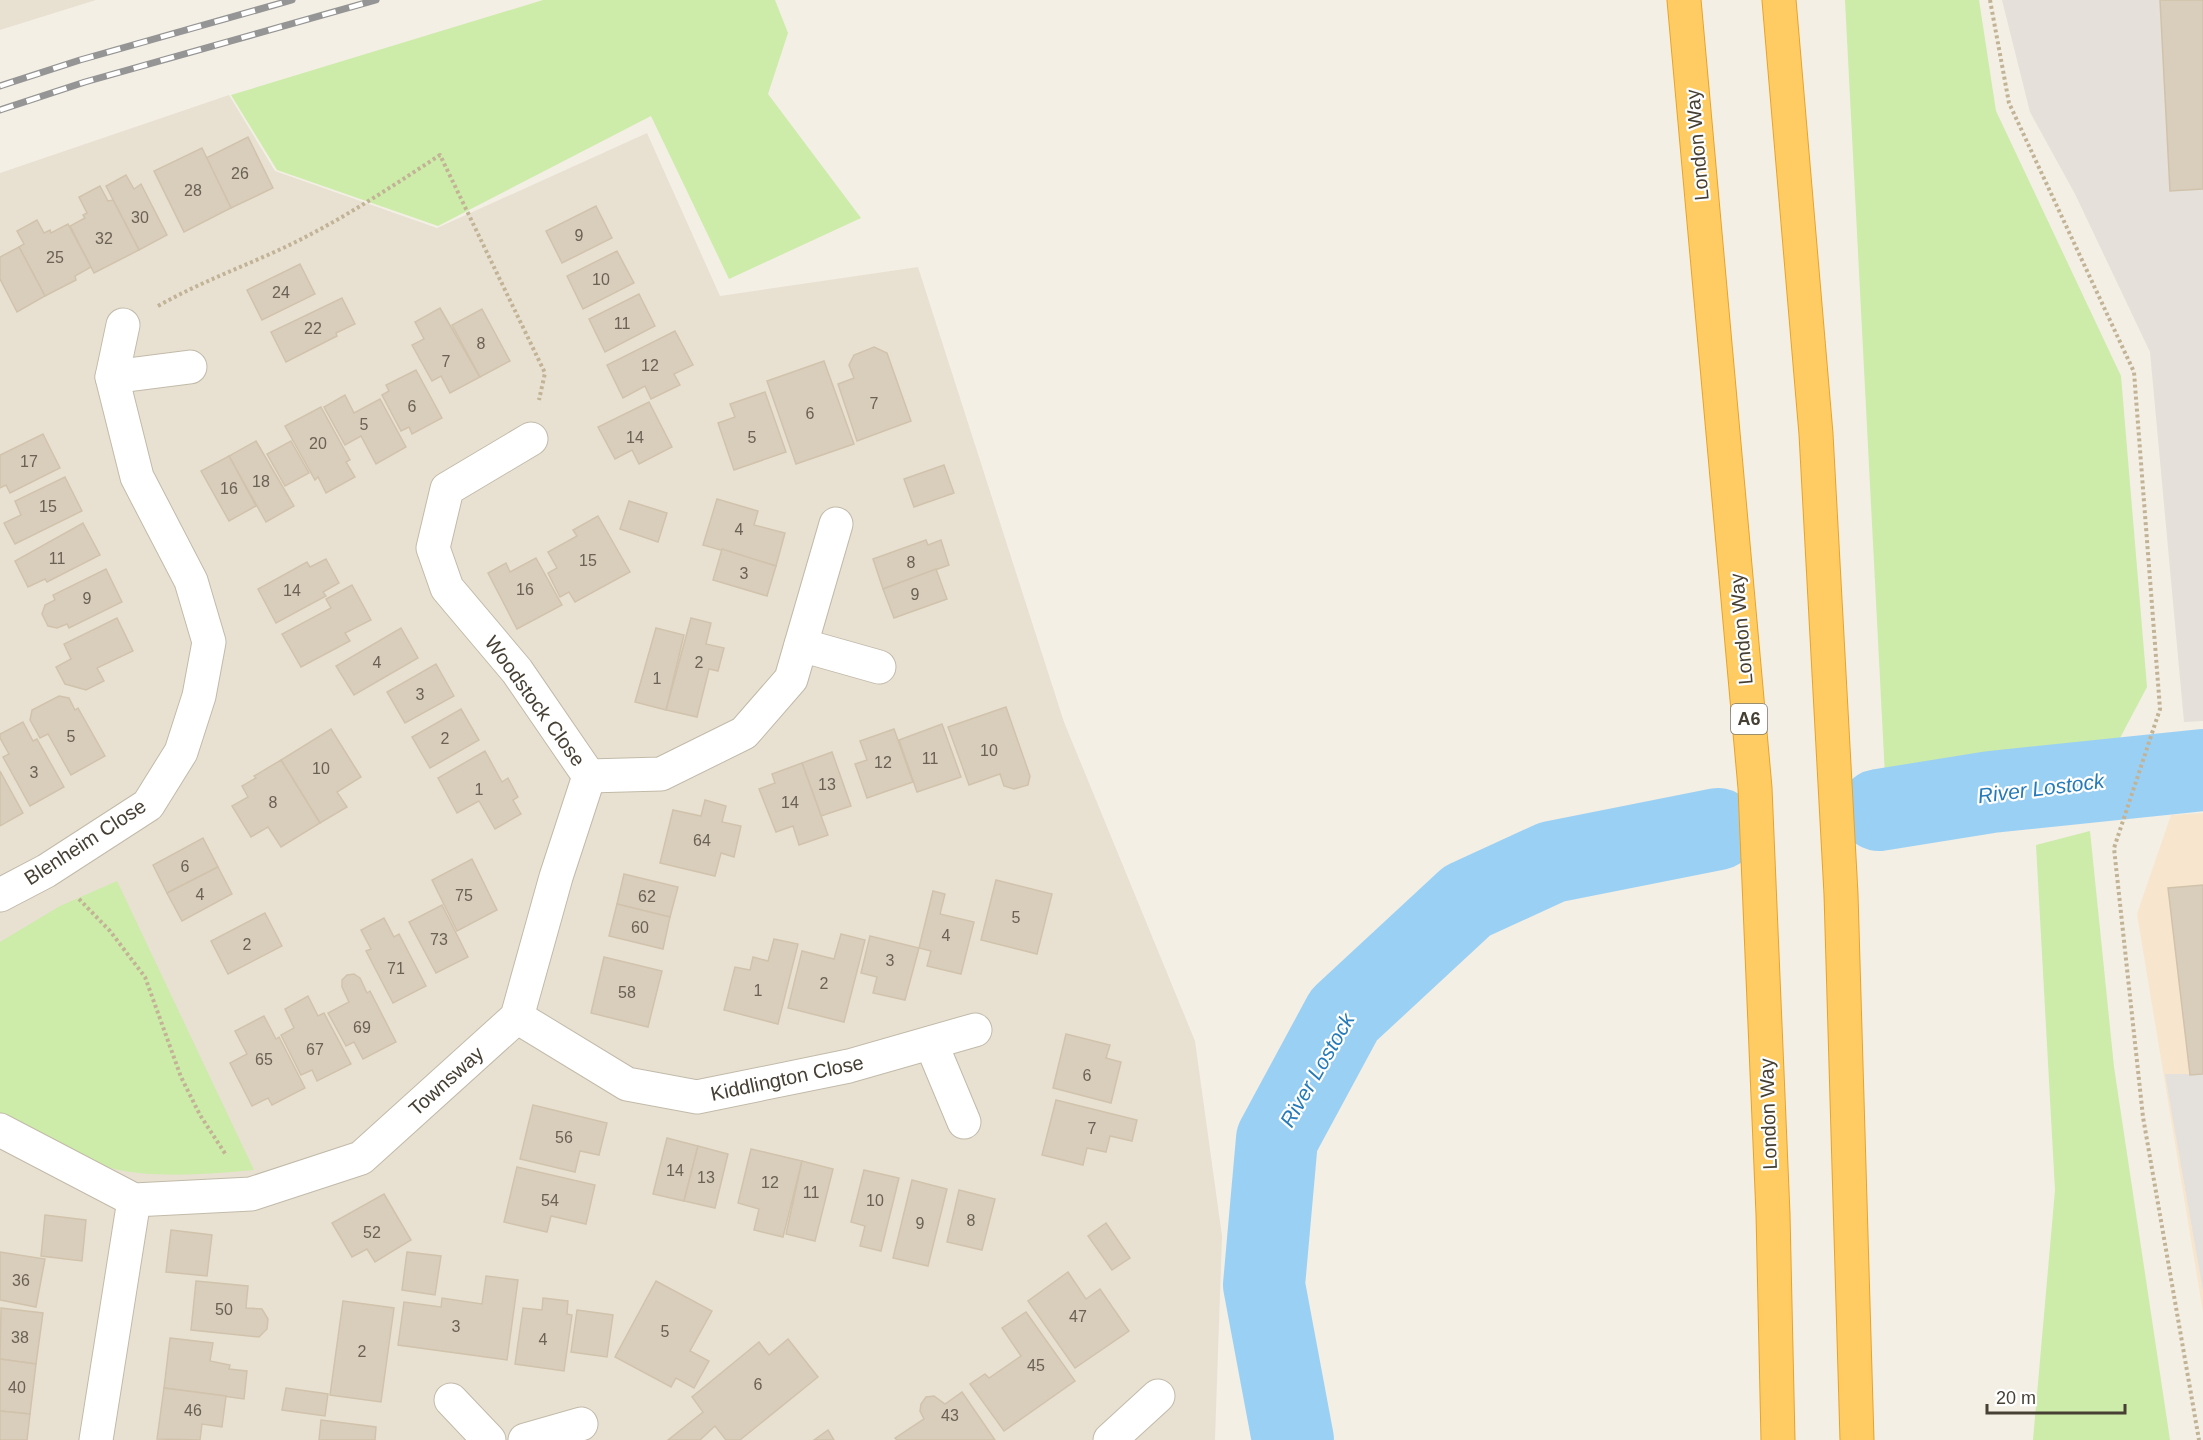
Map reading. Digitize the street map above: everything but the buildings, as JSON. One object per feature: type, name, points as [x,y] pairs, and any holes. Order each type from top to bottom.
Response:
[{"type":"highway","name":"London Way","points":[[1684,0],[1755,788],[1773,1214],[1778,1440]]},
{"type":"highway","points":[[1779,0],[1816,434],[1841,894],[1857,1440]]},
{"type":"street","name":"Blenheim Close","points":[[0,896],[50,868],[148,805],[181,752],[199,696],[209,642],[191,581],[137,477],[112,377],[123,325]]},
{"type":"street","points":[[112,377],[190,367]]},
{"type":"street","name":"Woodstock Close","points":[[531,439],[447,489],[433,548],[447,588],[518,670],[589,776]]},
{"type":"street","points":[[517,1017],[556,877],[589,776],[661,774],[744,733],[791,679],[836,524]]},
{"type":"street","points":[[801,645],[879,668]]},
{"type":"street","name":"Kiddlington Close","points":[[517,1017],[627,1084],[697,1097],[849,1066],[975,1030]]},
{"type":"street","name":"Townsway","points":[[134,1200],[250,1194],[361,1158],[517,1017]]},
{"type":"street","points":[[931,1043],[964,1122]]},
{"type":"street","points":[[0,1130],[134,1200],[96,1440]]},
{"type":"street","points":[[1110,1440],[1158,1396]]},
{"type":"street","points":[[451,1400],[489,1440]]},
{"type":"street","points":[[525,1440],[581,1424]]},
{"type":"path","points":[[1990,0],[2008,103],[2134,372],[2160,709],[2114,848],[2143,1117],[2199,1440]]},
{"type":"path","points":[[123,325],[195,285],[271,254],[351,214],[440,155],[545,373],[531,439]]},
{"type":"path","points":[[50,868],[110,931],[146,977],[181,1077],[200,1115],[250,1194]]},
{"type":"shaded area","points":[[0,0],[96,0],[0,30]]},
{"type":"shaded area","points":[[2002,0],[2203,0],[2203,721],[2184,722],[2150,352],[2075,194],[2030,112]]},
{"type":"shaded area","points":[[229,95],[275,171],[437,228],[647,133],[720,296],[918,267],[1064,722],[1195,1041],[1222,1236],[1215,1440],[0,1440],[0,173]]},
{"type":"shaded area","points":[[2203,813],[2203,1312],[2137,914],[2171,815]]},
{"type":"shaded area","points":[[2165,1074],[2203,1074],[2203,1291]]},
{"type":"green space","points":[[543,0],[775,0],[788,33],[768,94],[861,218],[729,279],[651,116],[438,226],[277,170],[231,95]]},
{"type":"green space","points":[[1845,0],[1979,0],[1996,111],[2121,376],[2147,687],[2111,755],[1885,776]]},
{"type":"green space","points":[[2090,831],[2114,1067],[2170,1440],[2033,1440],[2055,1190],[2036,845]]},
{"type":"green space","points":[[117,881],[254,1170],[163,1175],[110,1168],[67,1153],[0,1118],[0,942],[60,906]]},
{"type":"waterway","name":"River Lostock","points":[[1879,810],[1991,792],[2203,770]]},
{"type":"waterway","name":"River Lostock","points":[[1293,1440],[1264,1285],[1277,1139],[1344,1015],[1467,901],[1552,862],[1718,829]]},
{"type":"railway","points":[[0,86],[80,60],[292,0]]},
{"type":"railway","points":[[0,110],[85,82],[376,0]]}]
